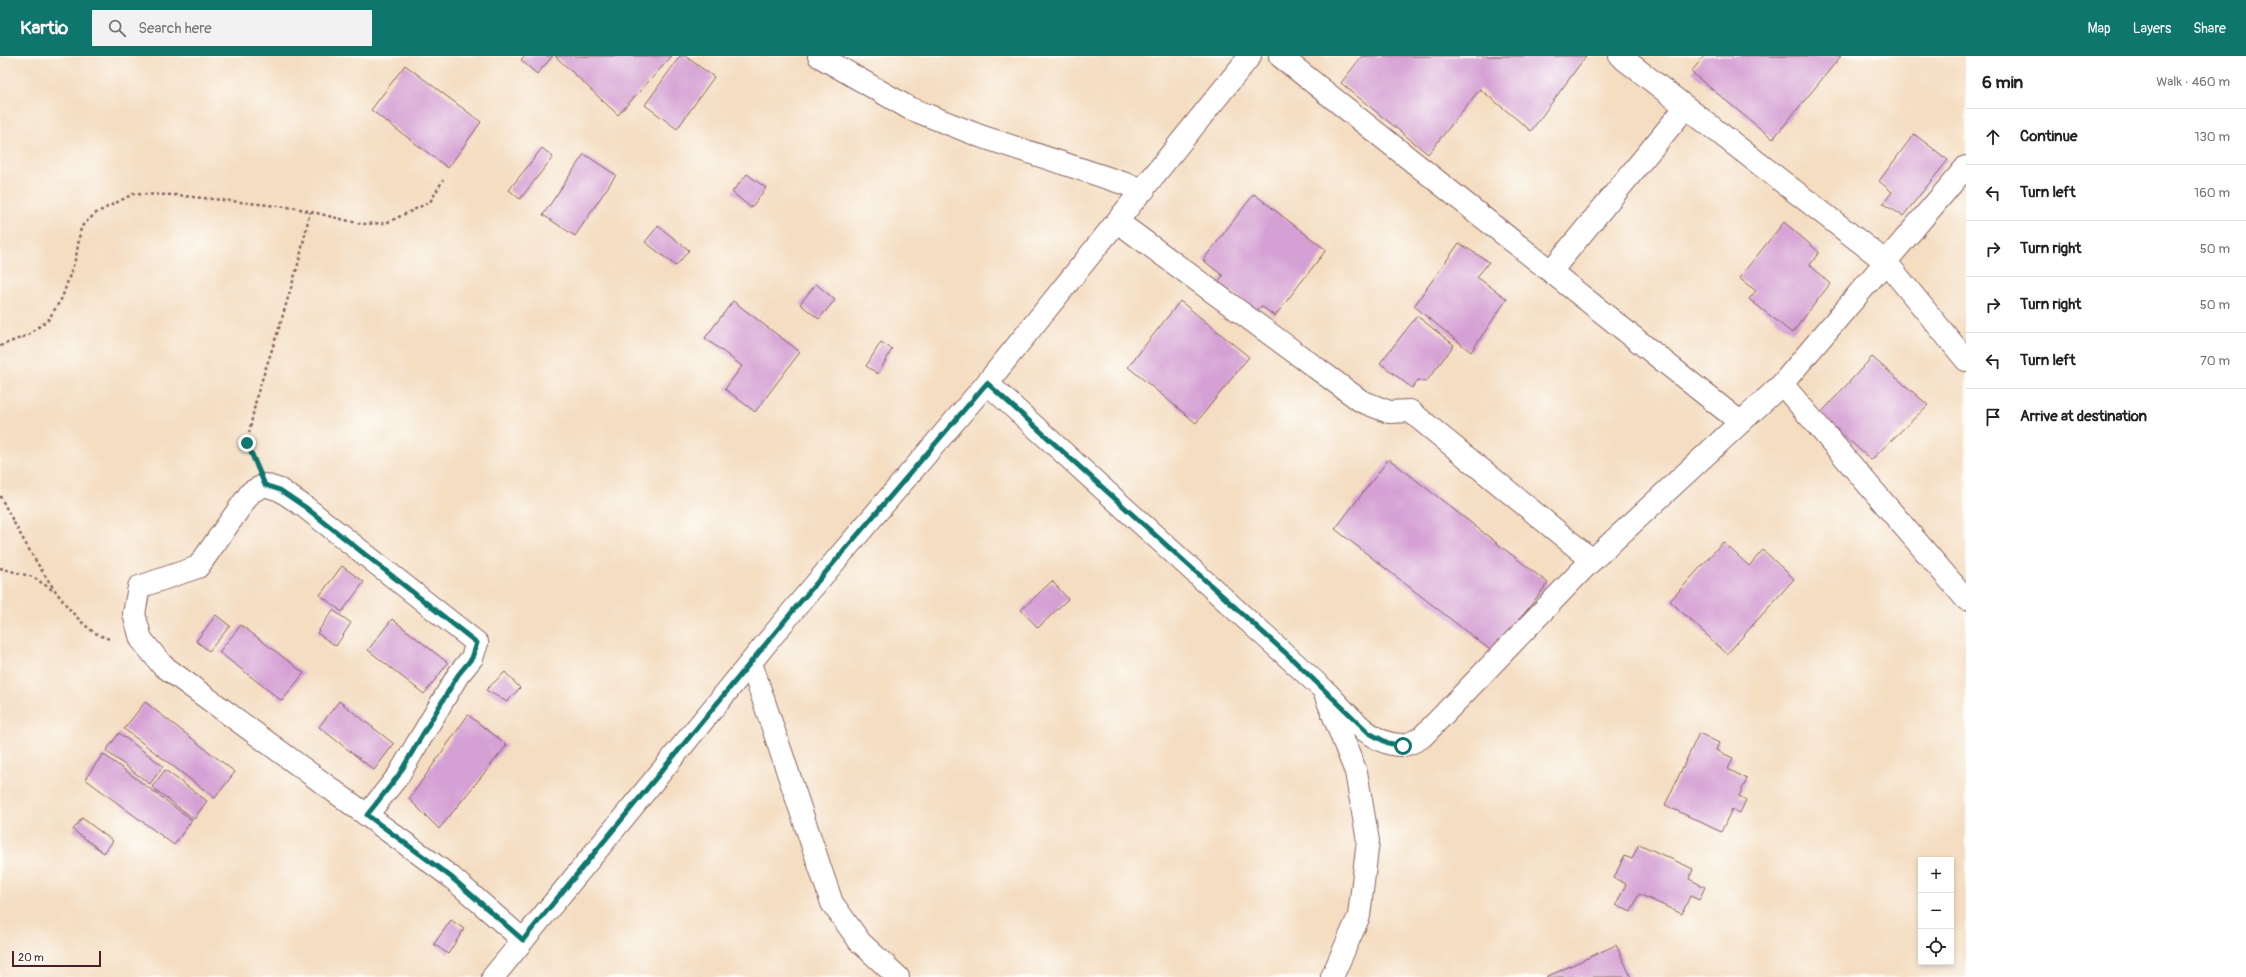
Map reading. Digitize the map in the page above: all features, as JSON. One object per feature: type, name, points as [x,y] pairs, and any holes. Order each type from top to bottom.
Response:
[{"type":"street","points":[[819,56],[909,108],[980,136],[1078,167],[1144,190]]},
{"type":"street","points":[[493,977],[750,663],[987,383],[1144,190],[1250,56]]},
{"type":"street","points":[[1280,56],[1740,422]]},
{"type":"street","points":[[1620,56],[1886,262],[1966,360]]},
{"type":"street","points":[[1551,271],[1686,107]]},
{"type":"street","points":[[987,383],[1323,689],[1369,733],[1388,743],[1403,746],[1422,737],[1592,560],[1782,384],[1966,167]]},
{"type":"street","points":[[1118,222],[1361,401],[1389,412],[1410,411],[1592,560]]},
{"type":"street","points":[[1782,384],[1966,599]]},
{"type":"street","points":[[367,815],[398,776],[458,675],[472,658],[477,643],[305,507],[280,490],[265,485],[251,492],[198,567],[140,587],[134,614],[141,639],[162,665],[451,877],[523,940]]},
{"type":"street","points":[[750,663],[832,903],[860,942],[898,977]]},
{"type":"street","points":[[1323,689],[1356,772],[1368,841],[1359,916],[1332,977]]},
{"type":"path","points":[[0,346],[28,335],[48,320],[62,298],[67,284],[76,257],[81,227],[96,213],[133,194],[175,195],[296,208],[361,224],[386,223],[430,202],[443,180]]},
{"type":"path","points":[[265,485],[247,443],[257,395],[286,306],[310,212]]},
{"type":"path","points":[[0,496],[41,569],[56,592],[84,626],[107,639],[141,639]]},
{"type":"path","points":[[0,568],[33,577],[56,592]]},
{"type":"building","points":[[524,56],[553,56],[537,74],[521,60]]},
{"type":"building","points":[[555,56],[672,56],[618,115]]},
{"type":"building","points":[[680,56],[685,56],[714,77],[677,129],[645,105]]},
{"type":"building","points":[[1362,56],[1586,56],[1531,131],[1480,89],[1428,154],[1341,83]]},
{"type":"building","points":[[1704,56],[1841,56],[1773,139],[1691,72]]},
{"type":"building","points":[[405,65],[481,122],[448,168],[371,110]]},
{"type":"building","points":[[1914,134],[1948,160],[1903,216],[1883,204],[1892,192],[1879,181]]},
{"type":"building","points":[[542,148],[553,157],[520,199],[509,190]]},
{"type":"building","points":[[584,154],[616,175],[575,236],[543,215]]},
{"type":"building","points":[[747,174],[766,188],[751,208],[732,192]]},
{"type":"building","points":[[1254,194],[1326,250],[1275,316],[1261,306],[1257,311],[1218,281],[1223,276],[1203,260]]},
{"type":"building","points":[[1784,222],[1819,252],[1810,265],[1830,284],[1792,333],[1749,299],[1756,291],[1739,278]]},
{"type":"building","points":[[658,226],[689,250],[676,266],[645,242]]},
{"type":"building","points":[[1459,243],[1489,262],[1477,277],[1507,299],[1471,352],[1414,306]]},
{"type":"building","points":[[816,284],[835,300],[819,319],[800,304]]},
{"type":"building","points":[[733,301],[800,352],[755,412],[725,389],[742,366],[705,338]]},
{"type":"building","points":[[1180,301],[1249,357],[1196,423],[1128,367]]},
{"type":"building","points":[[1417,316],[1454,345],[1426,382],[1418,380],[1412,388],[1380,363]]},
{"type":"building","points":[[881,342],[892,349],[878,374],[866,366]]},
{"type":"building","points":[[1872,357],[1928,405],[1871,460],[1820,414]]},
{"type":"building","points":[[1389,459],[1548,583],[1494,653],[1335,529]]},
{"type":"building","points":[[1723,542],[1749,566],[1763,550],[1794,579],[1727,654],[1670,601]]},
{"type":"building","points":[[342,566],[364,582],[342,612],[320,595]]},
{"type":"building","points":[[1052,581],[1068,599],[1038,628],[1021,610]]},
{"type":"building","points":[[333,610],[351,623],[336,646],[317,633]]},
{"type":"building","points":[[216,615],[230,626],[209,651],[196,641]]},
{"type":"building","points":[[392,619],[448,663],[424,694],[368,650]]},
{"type":"building","points":[[241,625],[304,673],[282,701],[219,652]]},
{"type":"building","points":[[505,672],[520,688],[507,702],[486,690]]},
{"type":"building","points":[[339,701],[394,744],[374,770],[319,727]]},
{"type":"building","points":[[145,702],[235,772],[215,798],[124,729]]},
{"type":"building","points":[[468,715],[507,745],[439,829],[409,799]]},
{"type":"building","points":[[119,733],[163,766],[150,784],[106,751]]},
{"type":"building","points":[[1699,733],[1719,743],[1716,750],[1733,758],[1728,769],[1747,779],[1739,796],[1746,800],[1740,813],[1732,809],[1721,832],[1665,805]]},
{"type":"building","points":[[103,754],[192,820],[174,845],[85,779]]},
{"type":"building","points":[[165,770],[207,801],[194,819],[152,787]]},
{"type":"building","points":[[82,818],[113,841],[104,853],[73,830]]},
{"type":"building","points":[[1639,844],[1693,869],[1689,879],[1705,887],[1699,900],[1690,896],[1682,914],[1639,894],[1631,912],[1616,905],[1626,884],[1614,878],[1624,856],[1632,859]]},
{"type":"building","points":[[451,920],[464,929],[448,954],[434,944]]},
{"type":"building","points":[[1616,945],[1631,977],[1546,977]]},
{"type":"route","points":[[247,443],[265,485],[280,490],[305,507],[477,643],[472,658],[458,675],[398,776],[367,815],[451,877],[523,940],[796,607],[987,383],[1289,656],[1369,733],[1388,743],[1403,746]]}]
